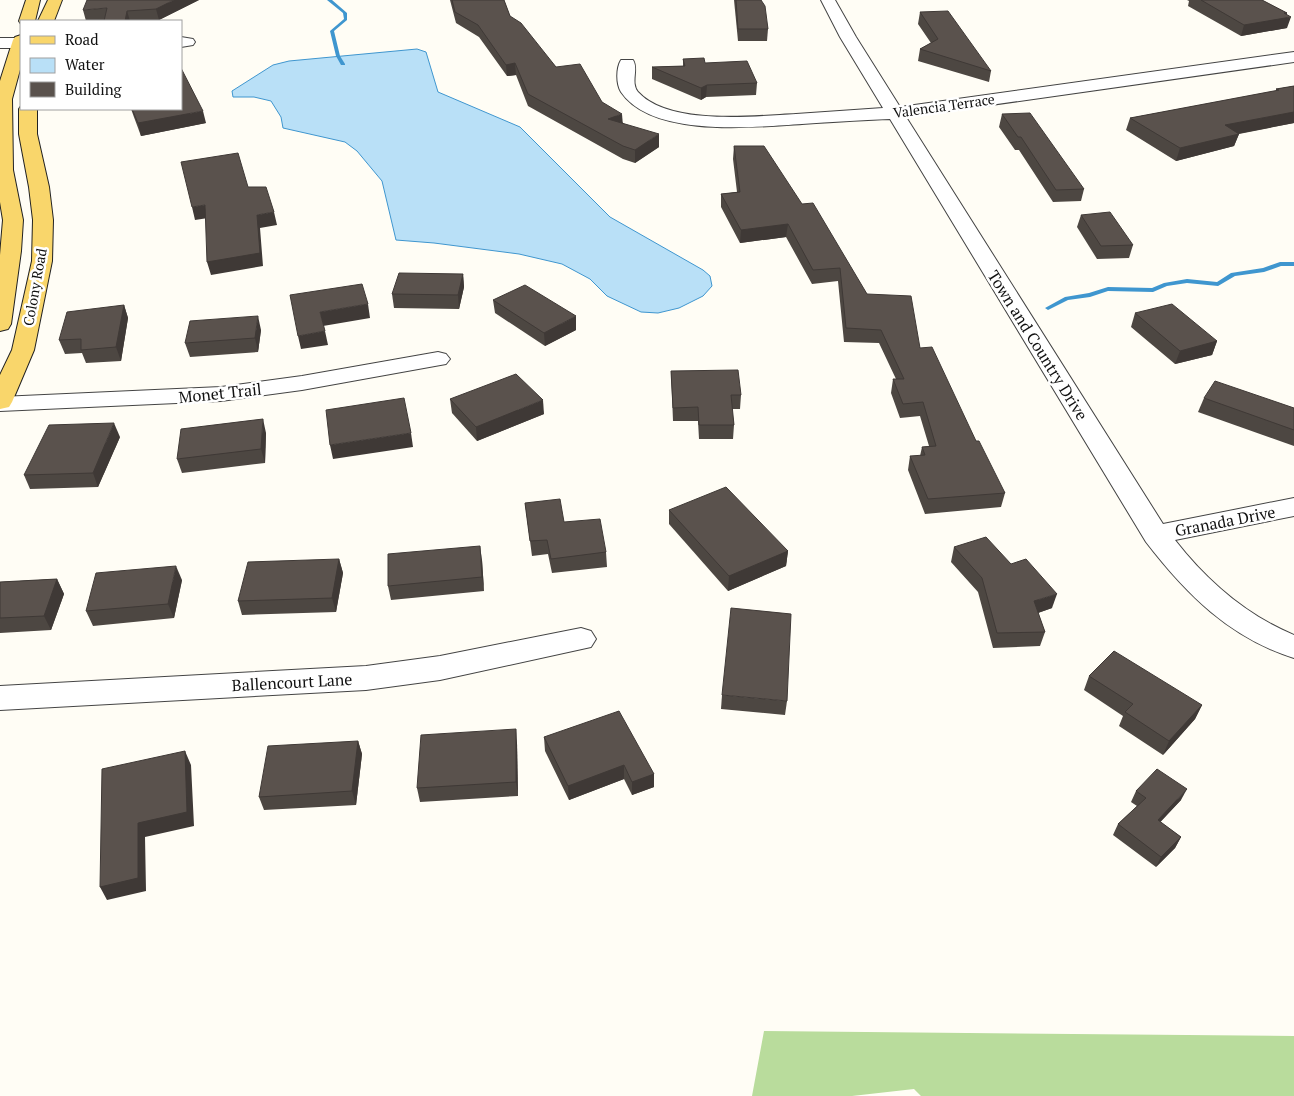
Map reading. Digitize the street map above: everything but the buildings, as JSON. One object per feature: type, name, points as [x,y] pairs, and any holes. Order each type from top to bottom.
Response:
[{"type":"main road","points":[[27,20],[33,0]]},
{"type":"main road","points":[[46,20],[55,0]]},
{"type":"main road","name":"Colony Road","points":[[0,324],[11,251],[13,220],[4,170],[3,99],[20,45]]},
{"type":"main road","name":"Colony Road","points":[[0,403],[23,350],[42,261],[43,220],[39,188],[28,134],[28,110]]},
{"type":"street","name":"Town and Country Drive","points":[[828,0],[848,37],[1156,535],[1204,592],[1228,613],[1258,632],[1294,647]]},
{"type":"street","points":[[0,43],[20,42]]},
{"type":"street","name":"Valencia Terrace","points":[[627,63],[625,83],[632,95],[654,110],[681,118],[730,123],[895,113],[1294,57]]},
{"type":"street","name":"Monet Trail","points":[[0,403],[222,394],[302,383],[438,359]]},
{"type":"street","name":"Granada Drive","points":[[1156,535],[1294,507]]},
{"type":"street","name":"Ballencourt Lane","points":[[0,698],[366,678],[440,668],[582,639]]},
{"type":"green space","points":[[764,1031],[1294,1036],[1294,1096],[921,1096],[914,1089],[852,1096],[752,1096]]},
{"type":"water","points":[[417,49],[426,52],[438,92],[520,127],[610,217],[703,270],[710,276],[712,286],[703,296],[679,308],[658,313],[641,312],[607,296],[590,279],[562,264],[519,254],[396,240],[382,181],[357,151],[345,142],[283,128],[281,117],[271,101],[254,97],[233,97],[232,91],[273,65],[289,61]]},
{"type":"waterway","points":[[329,0],[345,13],[346,19],[332,31],[338,56],[343,64]]},
{"type":"waterway","points":[[1048,308],[1067,298],[1090,295],[1108,289],[1153,290],[1166,284],[1187,281],[1218,284],[1233,274],[1264,270],[1280,264],[1294,264]]}]
